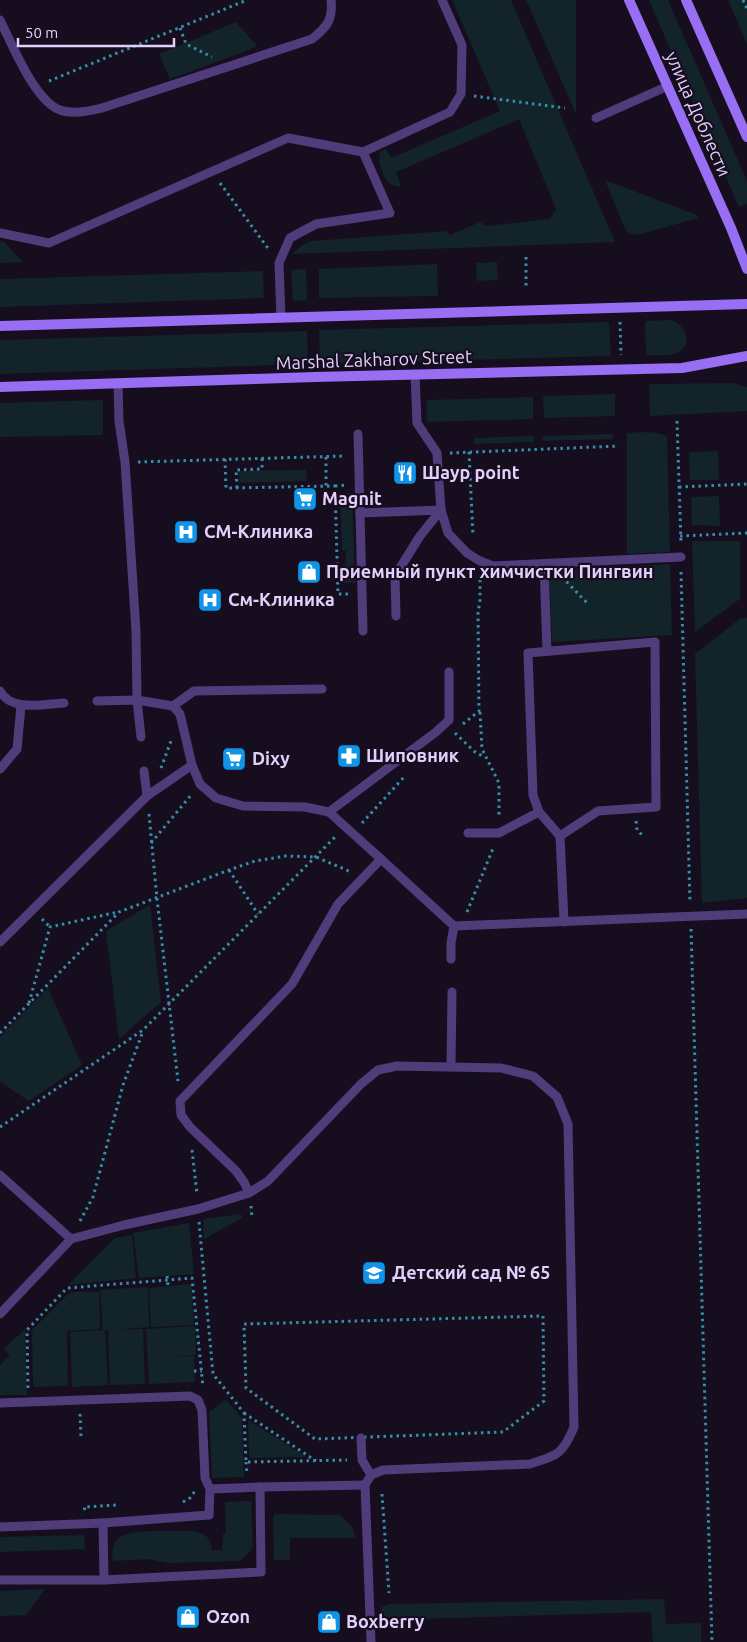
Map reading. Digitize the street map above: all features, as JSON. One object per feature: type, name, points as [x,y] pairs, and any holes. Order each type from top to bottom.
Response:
[{"type":"street","name":"улица Доблести","points":[[629,0],[731,228],[747,269]]},
{"type":"street","name":"улица Доблести","points":[[686,0],[747,137]]},
{"type":"street","points":[[0,326],[747,304]]},
{"type":"street","name":"Marshal Zakharov Street","points":[[0,387],[682,368],[747,356]]},
{"type":"lane","points":[[0,20],[34,88],[46,102],[62,111],[81,113],[102,108],[312,39],[324,29],[331,16],[331,0]]},
{"type":"lane","points":[[0,233],[49,243],[288,138],[363,152],[450,112],[461,94],[462,45],[442,0]]},
{"type":"lane","points":[[596,118],[668,86]]},
{"type":"lane","points":[[281,318],[279,263],[290,238],[316,224],[390,213],[363,152]]},
{"type":"lane","points":[[415,374],[417,423],[437,453],[441,510],[448,533],[467,553],[493,566],[681,558]]},
{"type":"lane","points":[[118,384],[118,421],[125,462],[136,631],[137,700],[141,737]]},
{"type":"lane","points":[[358,434],[363,631]]},
{"type":"lane","points":[[360,513],[441,510]]},
{"type":"lane","points":[[396,616],[395,576],[420,536],[441,510]]},
{"type":"lane","points":[[544,564],[547,651]]},
{"type":"lane","points":[[560,836],[598,811],[656,807],[655,642],[528,653],[533,795],[539,812],[560,836],[564,922]]},
{"type":"lane","points":[[329,812],[436,732],[449,720],[449,672]]},
{"type":"lane","points":[[173,706],[194,691],[322,689]]},
{"type":"lane","points":[[1,697],[21,706],[64,703]]},
{"type":"lane","points":[[97,701],[137,700],[173,706],[180,714],[192,765],[200,784],[216,798],[243,806],[305,807],[329,812],[454,926],[690,918],[747,914]]},
{"type":"lane","points":[[0,769],[17,749],[21,706]]},
{"type":"lane","points":[[0,942],[150,793],[192,765]]},
{"type":"lane","points":[[144,771],[150,793]]},
{"type":"lane","points":[[468,834],[499,833],[539,812]]},
{"type":"lane","points":[[249,1193],[236,1171],[190,1127],[181,1115],[180,1101],[292,984],[338,904],[381,859]]},
{"type":"lane","points":[[451,959],[454,926]]},
{"type":"lane","points":[[451,1066],[452,992]]},
{"type":"lane","points":[[0,1314],[72,1239],[124,1224],[198,1209],[249,1193],[268,1181],[361,1084],[378,1070],[397,1066],[501,1068],[533,1076],[557,1097],[568,1124],[574,1426],[567,1445],[552,1457],[530,1464],[383,1470],[371,1475],[365,1485],[371,1642]]},
{"type":"lane","points":[[0,1175],[72,1239]]},
{"type":"lane","points":[[0,1403],[190,1396],[198,1400],[202,1410],[205,1478],[210,1489],[210,1515],[102,1523],[0,1527]]},
{"type":"lane","points":[[361,1438],[362,1460],[371,1475]]},
{"type":"lane","points":[[210,1489],[365,1485]]},
{"type":"lane","points":[[0,1580],[104,1580],[260,1572],[260,1487]]},
{"type":"lane","points":[[102,1523],[104,1580]]},
{"type":"path","points":[[34,88],[247,0]]},
{"type":"path","points":[[743,0],[747,9]]},
{"type":"path","points":[[180,28],[186,44],[215,59]]},
{"type":"path","points":[[461,94],[566,108]]},
{"type":"path","points":[[212,172],[279,263]]},
{"type":"path","points":[[526,257],[526,289]]},
{"type":"path","points":[[620,322],[621,356]]},
{"type":"path","points":[[677,422],[712,1642]]},
{"type":"path","points":[[437,453],[619,446]]},
{"type":"path","points":[[125,462],[358,456]]},
{"type":"path","points":[[326,457],[326,486]]},
{"type":"path","points":[[237,488],[236,470],[262,469],[262,458]]},
{"type":"path","points":[[225,459],[226,488],[341,485]]},
{"type":"path","points":[[679,487],[747,484]]},
{"type":"path","points":[[335,486],[338,594],[345,594]]},
{"type":"path","points":[[680,536],[747,533]]},
{"type":"path","points":[[419,569],[442,570],[460,568]]},
{"type":"path","points":[[556,570],[589,605]]},
{"type":"path","points":[[179,1087],[151,843],[150,793],[180,714]]},
{"type":"path","points":[[453,731],[476,753],[486,757]]},
{"type":"path","points":[[151,843],[200,784]]},
{"type":"path","points":[[0,1127],[143,1030],[339,834]]},
{"type":"path","points":[[29,1004],[50,927],[119,912],[255,861],[286,856],[316,857],[364,877]]},
{"type":"path","points":[[229,870],[258,914]]},
{"type":"path","points":[[0,1033],[119,912]]},
{"type":"path","points":[[79,1223],[93,1197],[123,1085],[143,1030]]},
{"type":"path","points":[[190,1127],[213,1374],[244,1413],[317,1461]]},
{"type":"path","points":[[168,1278],[168,1286]]},
{"type":"path","points":[[29,1402],[27,1330],[67,1288],[106,1283],[126,1284],[168,1278],[192,1278],[197,1339],[204,1389],[213,1406],[208,1410],[202,1410]]},
{"type":"path","points":[[126,1284],[126,1289]]},
{"type":"path","points":[[86,1287],[86,1292]]},
{"type":"path","points":[[542,1316],[544,1402],[503,1432],[361,1438],[315,1439],[246,1388],[244,1324],[542,1316]]},
{"type":"path","points":[[194,1372],[202,1371]]},
{"type":"path","points":[[244,1413],[246,1462],[362,1460]]},
{"type":"path","points":[[81,1431],[81,1437]]},
{"type":"path","points":[[382,1486],[389,1593]]},
{"type":"shaded area","points":[[452,0],[511,0],[615,242],[292,254],[304,244],[312,241],[447,231],[450,235],[480,222],[486,226],[550,219],[556,209],[519,119],[396,172],[401,186],[390,184],[381,170],[379,153],[382,150],[387,150],[391,158],[500,111]]},
{"type":"shaded area","points":[[526,0],[576,0],[576,114]]},
{"type":"shaded area","points":[[649,0],[668,0],[747,181],[747,204],[739,207]]},
{"type":"shaded area","points":[[728,0],[747,0],[747,44]]},
{"type":"shaded area","points":[[236,22],[257,46],[170,79],[159,54]]},
{"type":"shaded area","points":[[605,180],[697,215],[698,218],[638,235],[629,233],[625,229]]},
{"type":"shaded area","points":[[0,241],[4,242],[23,262],[0,263]]},
{"type":"shaded area","points":[[497,262],[498,280],[477,281],[476,263]]},
{"type":"shaded area","points":[[437,264],[438,296],[319,298],[319,269]]},
{"type":"shaded area","points":[[306,269],[307,300],[293,301],[291,270]]},
{"type":"shaded area","points":[[263,271],[264,298],[0,307],[0,279]]},
{"type":"shaded area","points":[[671,320],[681,326],[684,331],[686,336],[685,346],[675,354],[646,355],[645,321]]},
{"type":"shaded area","points":[[609,322],[611,356],[320,364],[319,330]]},
{"type":"shaded area","points":[[307,331],[308,364],[0,374],[0,340]]},
{"type":"shaded area","points":[[734,383],[747,387],[747,411],[650,416],[649,384]]},
{"type":"shaded area","points":[[615,394],[615,416],[544,418],[543,396]]},
{"type":"shaded area","points":[[533,397],[533,419],[427,422],[426,400]]},
{"type":"shaded area","points":[[103,400],[103,435],[0,437],[0,403]]},
{"type":"shaded area","points":[[627,433],[652,433],[667,437],[670,552],[627,554]]},
{"type":"shaded area","points":[[612,434],[613,439],[543,441],[542,436]]},
{"type":"shaded area","points":[[534,436],[534,442],[474,444],[474,438]]},
{"type":"shaded area","points":[[718,451],[719,480],[690,480],[689,452]]},
{"type":"shaded area","points":[[306,470],[307,481],[239,483],[239,471]]},
{"type":"shaded area","points":[[340,493],[352,493],[355,583],[343,583],[342,565],[346,565],[346,551],[342,550]]},
{"type":"shaded area","points":[[719,496],[720,526],[692,525],[691,497]]},
{"type":"shaded area","points":[[692,541],[740,541],[740,599],[695,632]]},
{"type":"shaded area","points":[[670,564],[672,635],[552,642],[549,571]]},
{"type":"shaded area","points":[[741,618],[747,618],[747,898],[702,903],[695,654]]},
{"type":"shaded area","points":[[150,905],[161,1002],[119,1039],[106,931]]},
{"type":"shaded area","points":[[48,988],[82,1065],[29,1101],[0,1082],[0,1037]]},
{"type":"shaded area","points":[[240,1214],[242,1218],[204,1239],[204,1219]]},
{"type":"shaded area","points":[[189,1223],[194,1274],[139,1278],[133,1233]]},
{"type":"shaded area","points":[[132,1235],[136,1278],[68,1285],[115,1238]]},
{"type":"shaded area","points":[[191,1284],[194,1325],[151,1327],[149,1288]]},
{"type":"shaded area","points":[[148,1287],[149,1327],[112,1330],[143,1329],[145,1384],[110,1385],[108,1330],[105,1330],[108,1385],[72,1387],[70,1332],[103,1330],[100,1290]]},
{"type":"shaded area","points":[[70,1292],[99,1292],[100,1329],[67,1331],[68,1386],[33,1387],[31,1331]]},
{"type":"shaded area","points":[[195,1326],[196,1355],[168,1357],[194,1356],[195,1382],[149,1384],[146,1329]]},
{"type":"shaded area","points":[[25,1329],[27,1395],[0,1395],[0,1365],[10,1355],[4,1349]]},
{"type":"shaded area","points":[[226,1400],[242,1418],[244,1477],[212,1478],[209,1412]]},
{"type":"shaded area","points":[[248,1420],[307,1457],[250,1458]]},
{"type":"shaded area","points":[[251,1501],[253,1545],[251,1550],[240,1561],[168,1563],[147,1559],[115,1561],[112,1558],[114,1544],[120,1537],[126,1534],[144,1532],[194,1531],[209,1539],[212,1550],[222,1550],[223,1534],[226,1533],[225,1502]]},
{"type":"shaded area","points":[[275,1514],[340,1515],[352,1527],[356,1538],[290,1538],[290,1560],[274,1560],[273,1517]]},
{"type":"shaded area","points":[[84,1535],[85,1549],[0,1552],[0,1537]]},
{"type":"shaded area","points":[[45,1589],[26,1615],[0,1616],[0,1591]]},
{"type":"shaded area","points":[[664,1599],[666,1624],[701,1623],[701,1642],[653,1642],[651,1612],[389,1620],[384,1619],[380,1615],[382,1607],[389,1604]]},
{"type":"place","name":"Шаур point","points":[[405,473]]},
{"type":"place","name":"Magnit","points":[[305,499]]},
{"type":"place","name":"СМ-Клиника","points":[[186,532]]},
{"type":"place","name":"Приемный пункт химчистки Пингвин","points":[[309,572]]},
{"type":"place","name":"См-Клиника","points":[[210,600]]},
{"type":"place","name":"Шиповник","points":[[349,756]]},
{"type":"place","name":"Dixy","points":[[234,759]]},
{"type":"place","name":"Детский сад № 65","points":[[374,1273]]},
{"type":"place","name":"Ozon","points":[[188,1617]]},
{"type":"place","name":"Boxberry","points":[[329,1622]]}]
